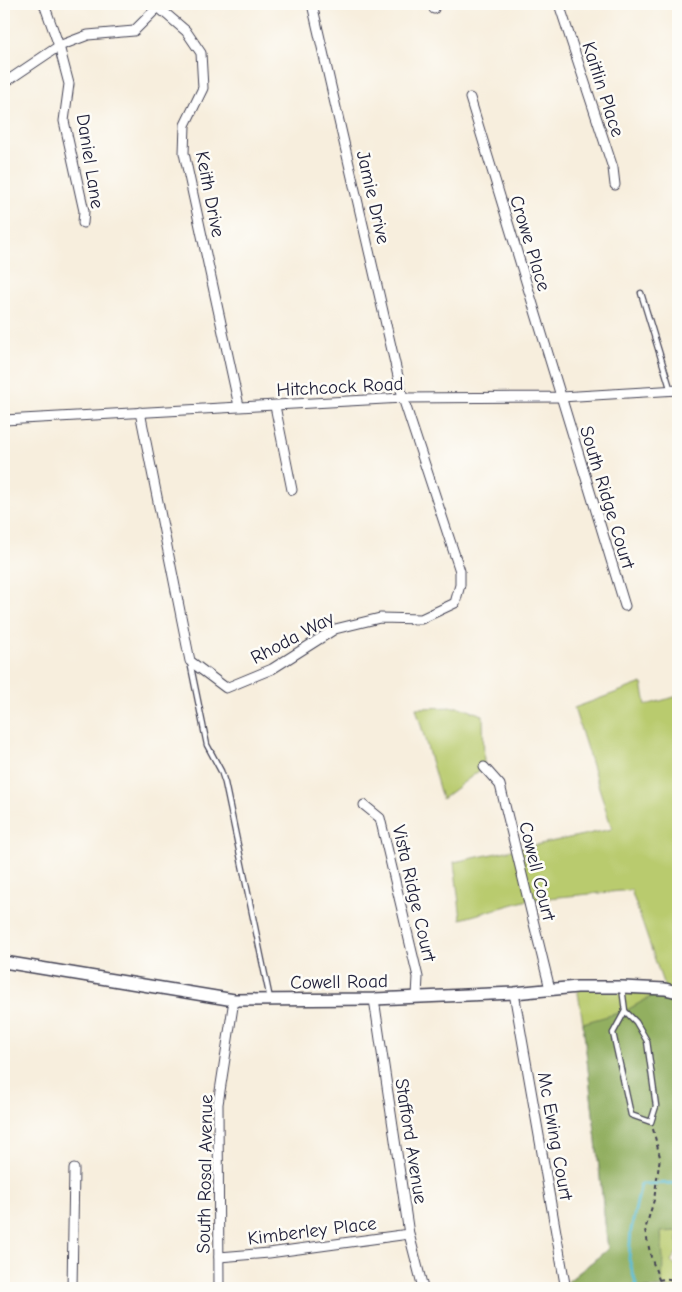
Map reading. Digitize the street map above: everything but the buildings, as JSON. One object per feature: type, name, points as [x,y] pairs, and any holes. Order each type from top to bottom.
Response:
[{"type":"street","name":"Daniel Lane","points":[[44,4],[59,46],[68,84],[64,121],[84,211],[83,223]]},
{"type":"street","name":"Jamie Drive","points":[[312,4],[403,398]]},
{"type":"street","name":"Kaitlin Place","points":[[559,4],[613,168],[615,184]]},
{"type":"street","points":[[4,83],[59,46],[88,35],[134,30],[158,5]]},
{"type":"street","name":"Keith Drive","points":[[158,5],[186,30],[201,53],[203,88],[185,125],[184,153],[239,406]]},
{"type":"street","name":"Crowe Place","points":[[470,98],[561,397]]},
{"type":"street","name":"Hitchcock Road","points":[[4,420],[403,398],[561,397],[675,391]]},
{"type":"street","name":"South Ridge Court","points":[[561,397],[625,606]]},
{"type":"street","name":"Rhoda Way","points":[[190,661],[226,688],[272,668],[335,629],[380,618],[421,619],[455,603],[460,585],[460,571],[403,398]]},
{"type":"street","points":[[276,406],[292,490]]},
{"type":"street","points":[[140,412],[190,661]]},
{"type":"street","name":"Cowell Court","points":[[484,767],[500,784],[550,989]]},
{"type":"street","name":"Vista Ridge Court","points":[[364,805],[380,818],[418,977],[417,996]]},
{"type":"street","name":"Cowell Road","points":[[4,962],[234,1000],[374,999],[622,987],[665,989],[678,992]]},
{"type":"street","name":"Mc Ewing Court","points":[[514,993],[566,1284]]},
{"type":"street","name":"Stafford Avenue","points":[[374,999],[409,1234],[423,1288]]},
{"type":"street","name":"South Rosal Avenue","points":[[219,1288],[218,1104],[234,1000]]},
{"type":"street","points":[[72,1288],[74,1169]]},
{"type":"street","name":"Kimberley Place","points":[[219,1257],[269,1253],[409,1234]]},
{"type":"lane","points":[[641,293],[675,391]]},
{"type":"lane","points":[[190,661],[207,745],[221,771],[225,784],[270,1000]]},
{"type":"lane","points":[[622,987],[625,1011],[613,1033],[622,1080],[631,1115],[651,1122],[656,1106],[647,1041],[636,1022],[625,1011]]},
{"type":"path","points":[[651,1122],[660,1157],[656,1191],[645,1230],[651,1257],[662,1288]]},
{"type":"path","points":[[659,1280],[666,1278],[674,1280],[678,1284]]},
{"type":"green space","points":[[642,683],[646,705],[678,696],[678,1251],[671,1261],[678,1267],[678,1288],[565,1288],[565,1284],[608,1249],[583,1023],[577,987],[665,989],[631,890],[528,900],[461,919],[454,862],[612,829],[574,708]]},
{"type":"green space","points":[[459,707],[483,715],[484,767],[442,799],[416,708]]},
{"type":"green space","points":[[665,989],[678,992],[678,1231],[661,1232],[662,1288],[569,1288],[565,1284],[608,1249],[583,1023],[625,1011]]},
{"type":"waterway","points":[[637,1288],[629,1259],[631,1230],[641,1184],[678,1183]]}]
